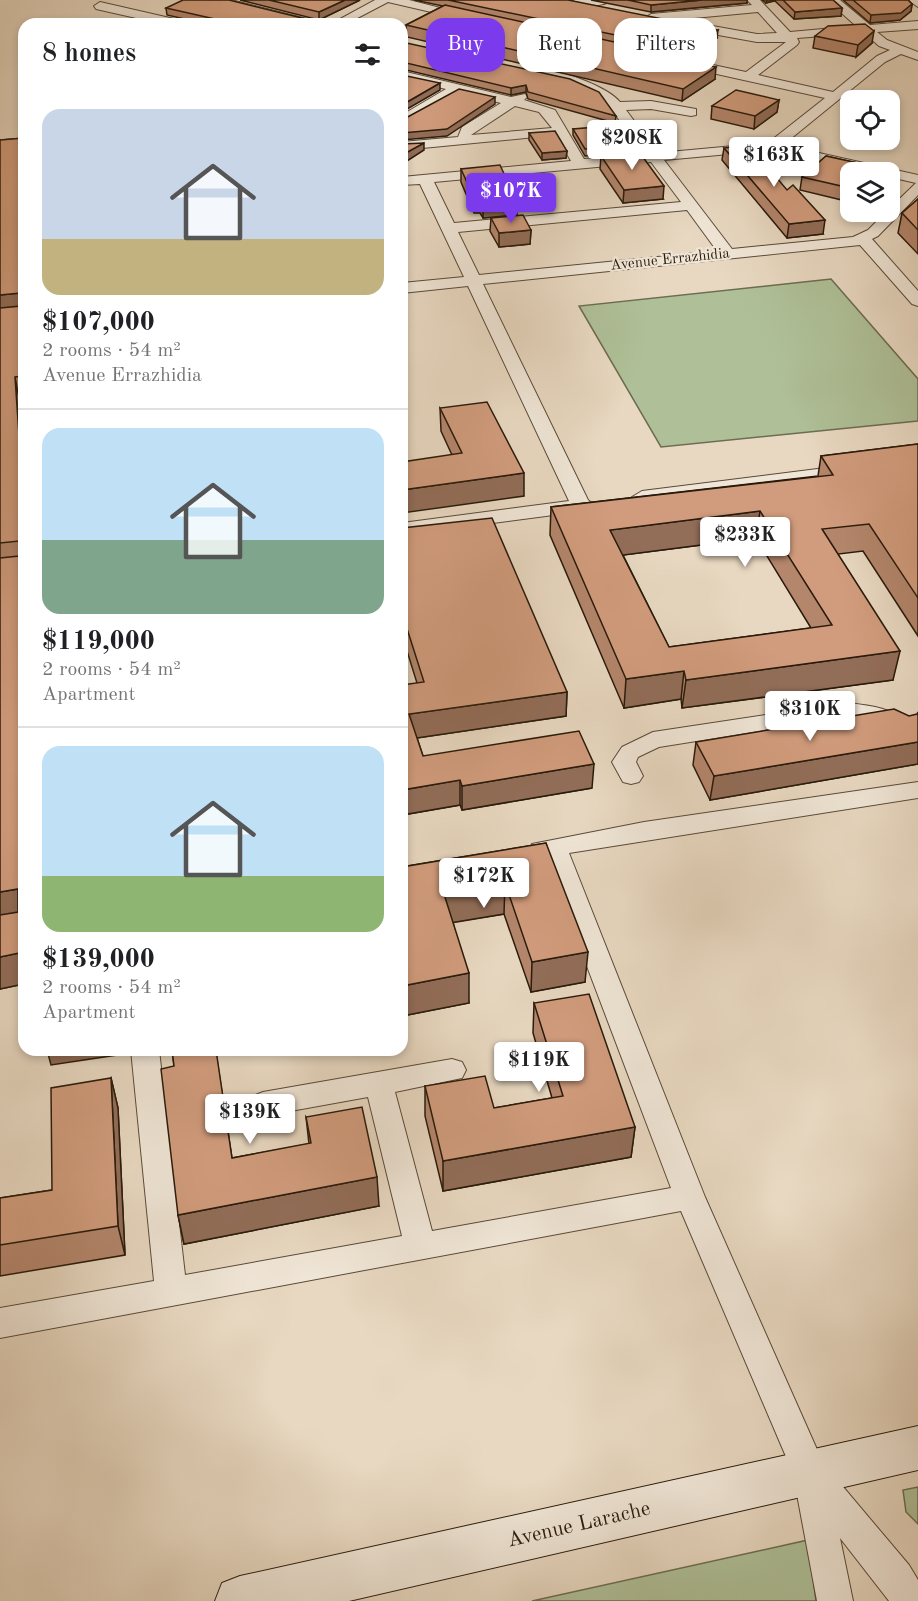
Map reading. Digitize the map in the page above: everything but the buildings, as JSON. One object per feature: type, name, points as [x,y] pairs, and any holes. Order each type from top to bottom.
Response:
[{"type":"main road","name":"Avenue Larache","points":[[240,1601],[918,1448]]},
{"type":"street","points":[[215,0],[294,18]]},
{"type":"street","points":[[349,18],[384,0]]},
{"type":"street","points":[[393,0],[477,18]]},
{"type":"street","points":[[562,0],[616,11]]},
{"type":"street","points":[[576,3],[607,0]]},
{"type":"street","points":[[833,0],[883,44],[918,56]]},
{"type":"street","points":[[123,11],[152,3]]},
{"type":"street","points":[[748,77],[793,42],[790,36],[757,4],[645,17],[741,37],[790,36],[918,25]]},
{"type":"street","points":[[100,6],[153,18]]},
{"type":"street","points":[[772,147],[885,57],[898,51]]},
{"type":"street","points":[[717,70],[836,96]]},
{"type":"street","points":[[534,72],[592,87],[609,97],[728,254]]},
{"type":"street","points":[[467,140],[464,135],[466,130],[552,76]]},
{"type":"street","points":[[408,77],[514,101],[547,111],[580,164]]},
{"type":"street","points":[[408,117],[458,88]]},
{"type":"street","points":[[616,106],[651,105],[691,112]]},
{"type":"street","points":[[408,145],[560,131]]},
{"type":"street","points":[[408,180],[772,147],[918,179]]},
{"type":"street","points":[[425,179],[581,505]]},
{"type":"street","points":[[918,187],[873,233],[863,239],[918,301]]},
{"type":"street","points":[[450,228],[692,205]]},
{"type":"street","name":"Avenue Errazhidia","points":[[408,287],[863,239]]},
{"type":"street","points":[[626,499],[871,468]]},
{"type":"street","points":[[408,528],[604,502]]},
{"type":"street","points":[[631,776],[624,762],[630,752],[653,740],[846,710],[872,713],[892,721],[903,730]]},
{"type":"street","points":[[519,853],[651,830],[918,790]]},
{"type":"street","points":[[555,848],[690,1197],[810,1473],[835,1601]]},
{"type":"street","points":[[146,1056],[171,1290]]},
{"type":"street","points":[[263,1104],[453,1070]]},
{"type":"street","points":[[379,1083],[420,1245]]},
{"type":"street","points":[[0,1323],[690,1197]]},
{"type":"street","points":[[810,1473],[896,1578],[910,1601]]},
{"type":"green space","points":[[831,279],[918,379],[918,421],[661,447],[579,306]]},
{"type":"green space","points":[[918,1487],[918,1524],[906,1512],[903,1490]]},
{"type":"green space","points":[[808,1540],[816,1601],[532,1601]]}]
